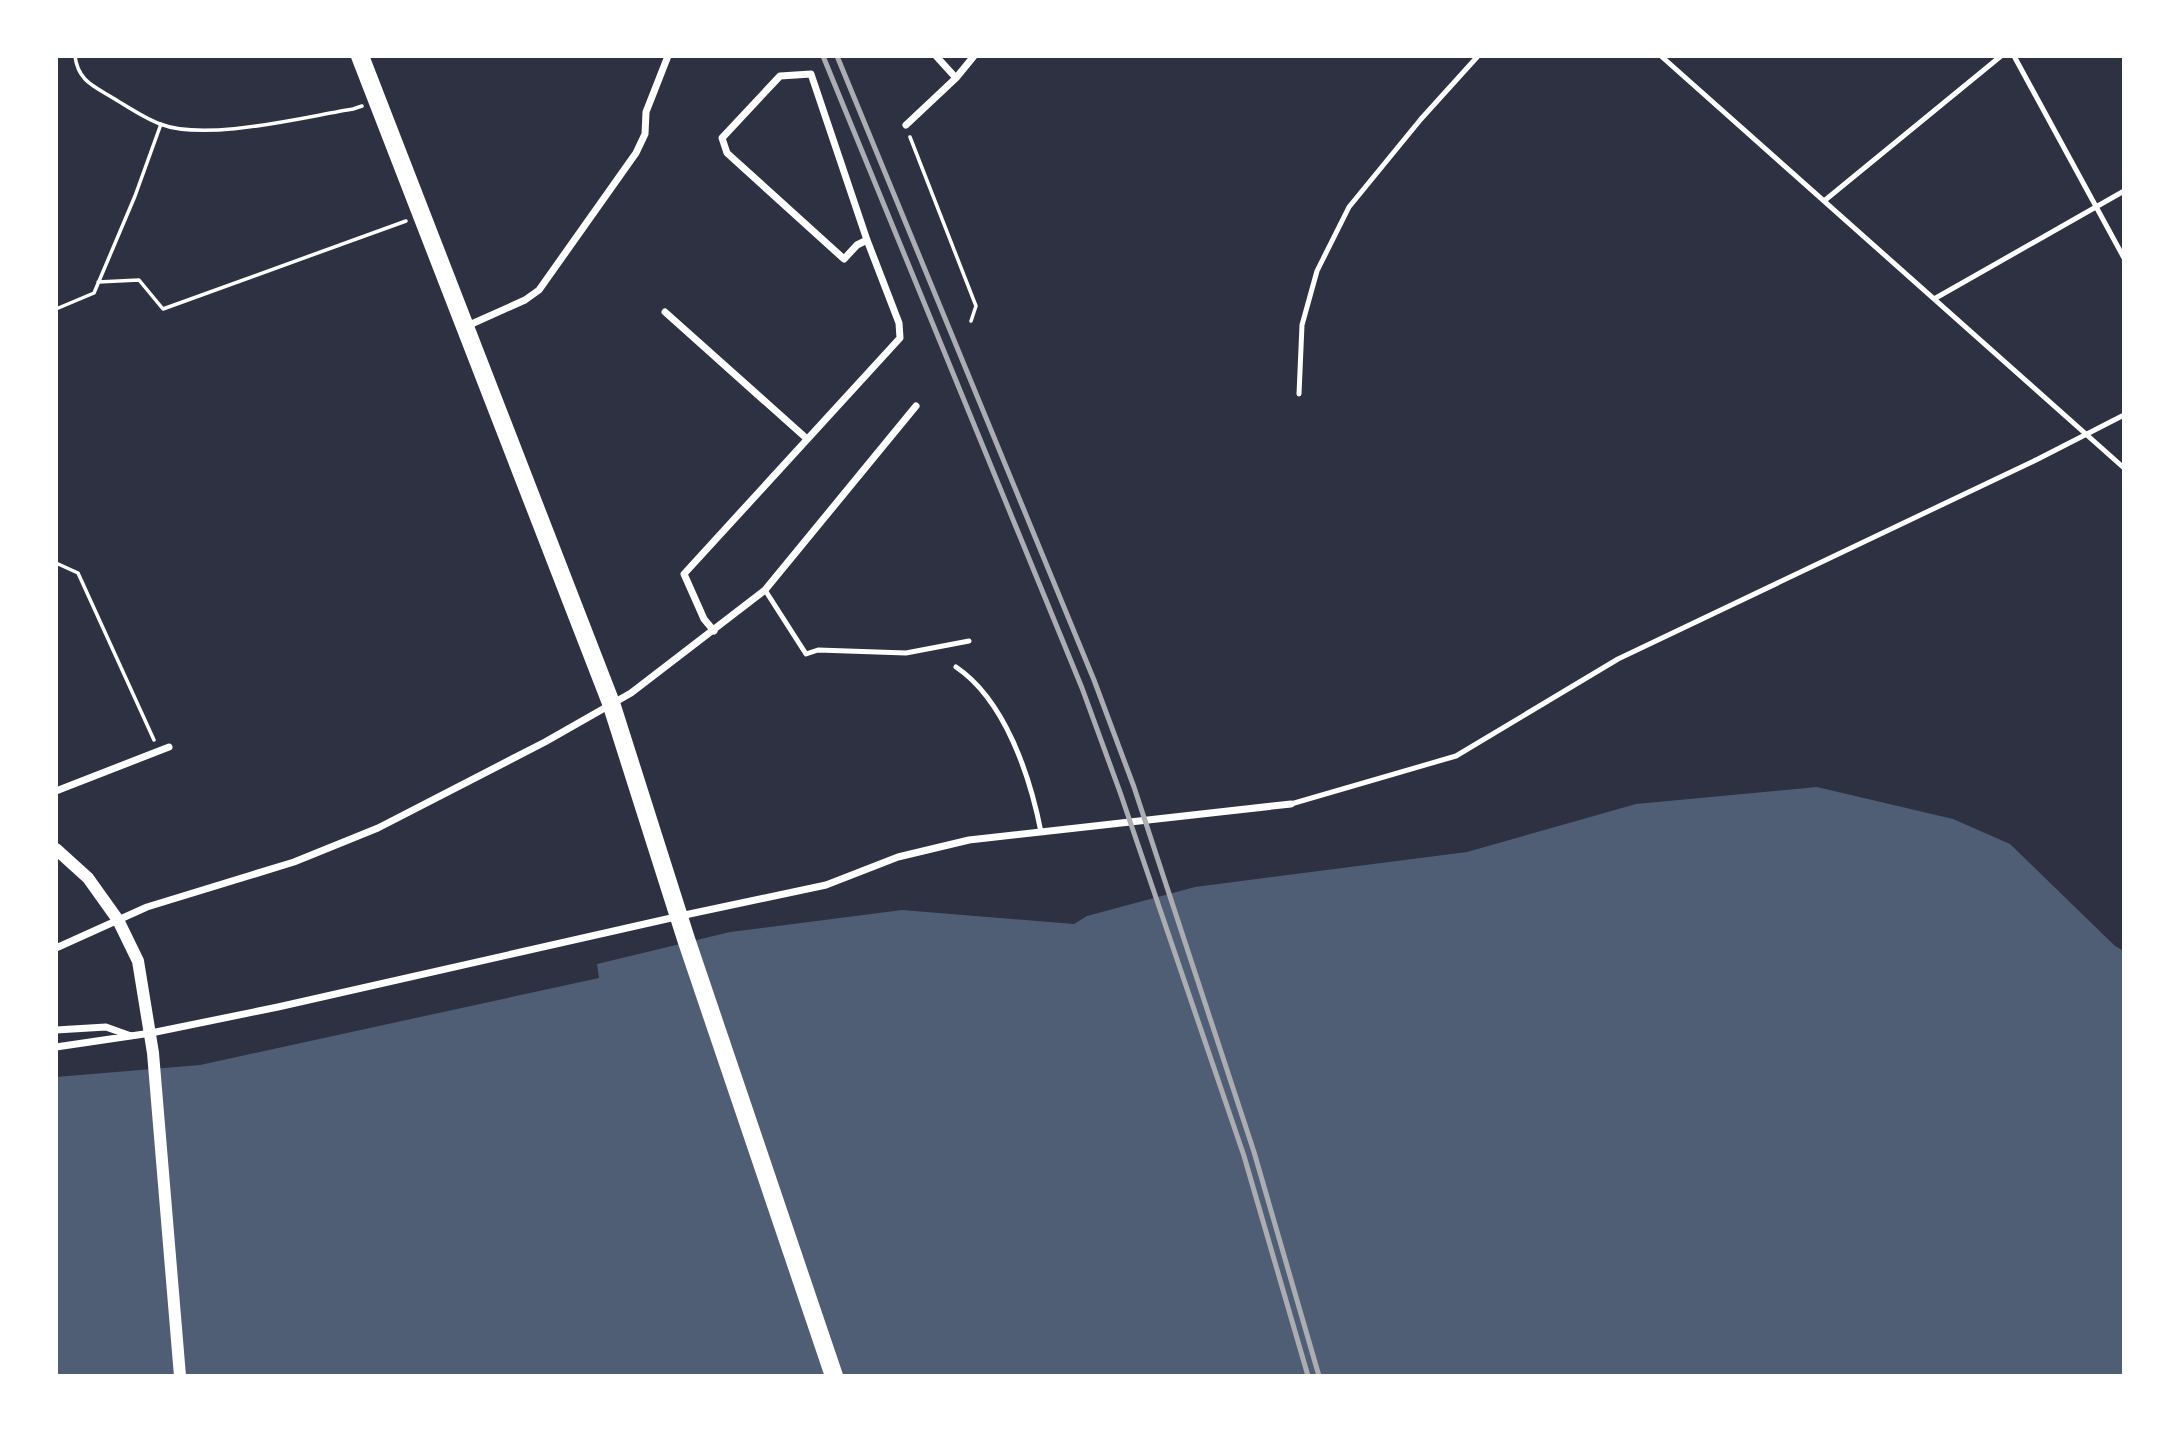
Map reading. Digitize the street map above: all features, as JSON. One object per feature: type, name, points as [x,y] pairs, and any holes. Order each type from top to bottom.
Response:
[{"type":"highway","points":[[360,56],[611,703],[834,1376]]},
{"type":"street","points":[[466,327],[525,300],[539,289],[635,153],[645,134],[646,113],[668,56]]},
{"type":"street","points":[[936,56],[956,78]]},
{"type":"street","points":[[906,125],[956,78],[974,56]]},
{"type":"street","points":[[713,631],[704,619],[684,574],[900,338],[899,323],[867,240],[811,74],[780,76],[722,138],[727,153],[844,259],[857,245],[867,240]]},
{"type":"street","points":[[665,312],[806,438]]},
{"type":"street","points":[[56,948],[147,907],[294,862],[379,828],[545,742],[631,693],[765,590],[916,406]]},
{"type":"street","points":[[56,791],[169,747]]},
{"type":"street","points":[[56,1047],[151,1033],[826,885],[898,857],[969,840],[1291,804]]},
{"type":"street","points":[[56,849],[88,878],[118,920],[138,961],[151,1033],[180,1376]]},
{"type":"street","points":[[56,1030],[106,1027],[132,1036]]},
{"type":"lane","points":[[1299,394],[1302,325],[1317,271],[1349,206],[1421,119],[1478,56]]},
{"type":"lane","points":[[1661,56],[2124,468]]},
{"type":"lane","points":[[1824,201],[2001,56]]},
{"type":"lane","points":[[2014,56],[2124,258]]},
{"type":"lane","points":[[1934,299],[2124,191]]},
{"type":"lane","points":[[1291,804],[1456,756],[1618,659],[2124,415]]},
{"type":"lane","points":[[765,590],[806,654],[818,650],[906,653],[969,641]]},
{"type":"lane","points":[[956,667],[973,678],[996,711],[1024,768],[1041,832]]},
{"type":"path","points":[[75,56],[76,65],[85,81],[161,124],[189,130],[233,128],[354,109],[377,100]]},
{"type":"path","points":[[56,309],[94,293],[135,196],[161,124]]},
{"type":"path","points":[[906,125],[976,306],[971,321]]},
{"type":"path","points":[[98,282],[139,279],[163,309],[422,215]]},
{"type":"path","points":[[56,563],[78,573],[159,750]]},
{"type":"water","points":[[1817,787],[1953,819],[2010,844],[2115,946],[2124,951],[2124,1376],[56,1376],[56,1077],[200,1065],[599,978],[597,964],[730,932],[902,910],[1074,924],[1087,916],[1195,887],[1467,852],[1636,804]]},
{"type":"railway","points":[[823,56],[1082,688],[1244,1156],[1308,1376]]},
{"type":"railway","points":[[837,56],[1094,680],[1134,787],[1254,1152],[1319,1376]]}]
